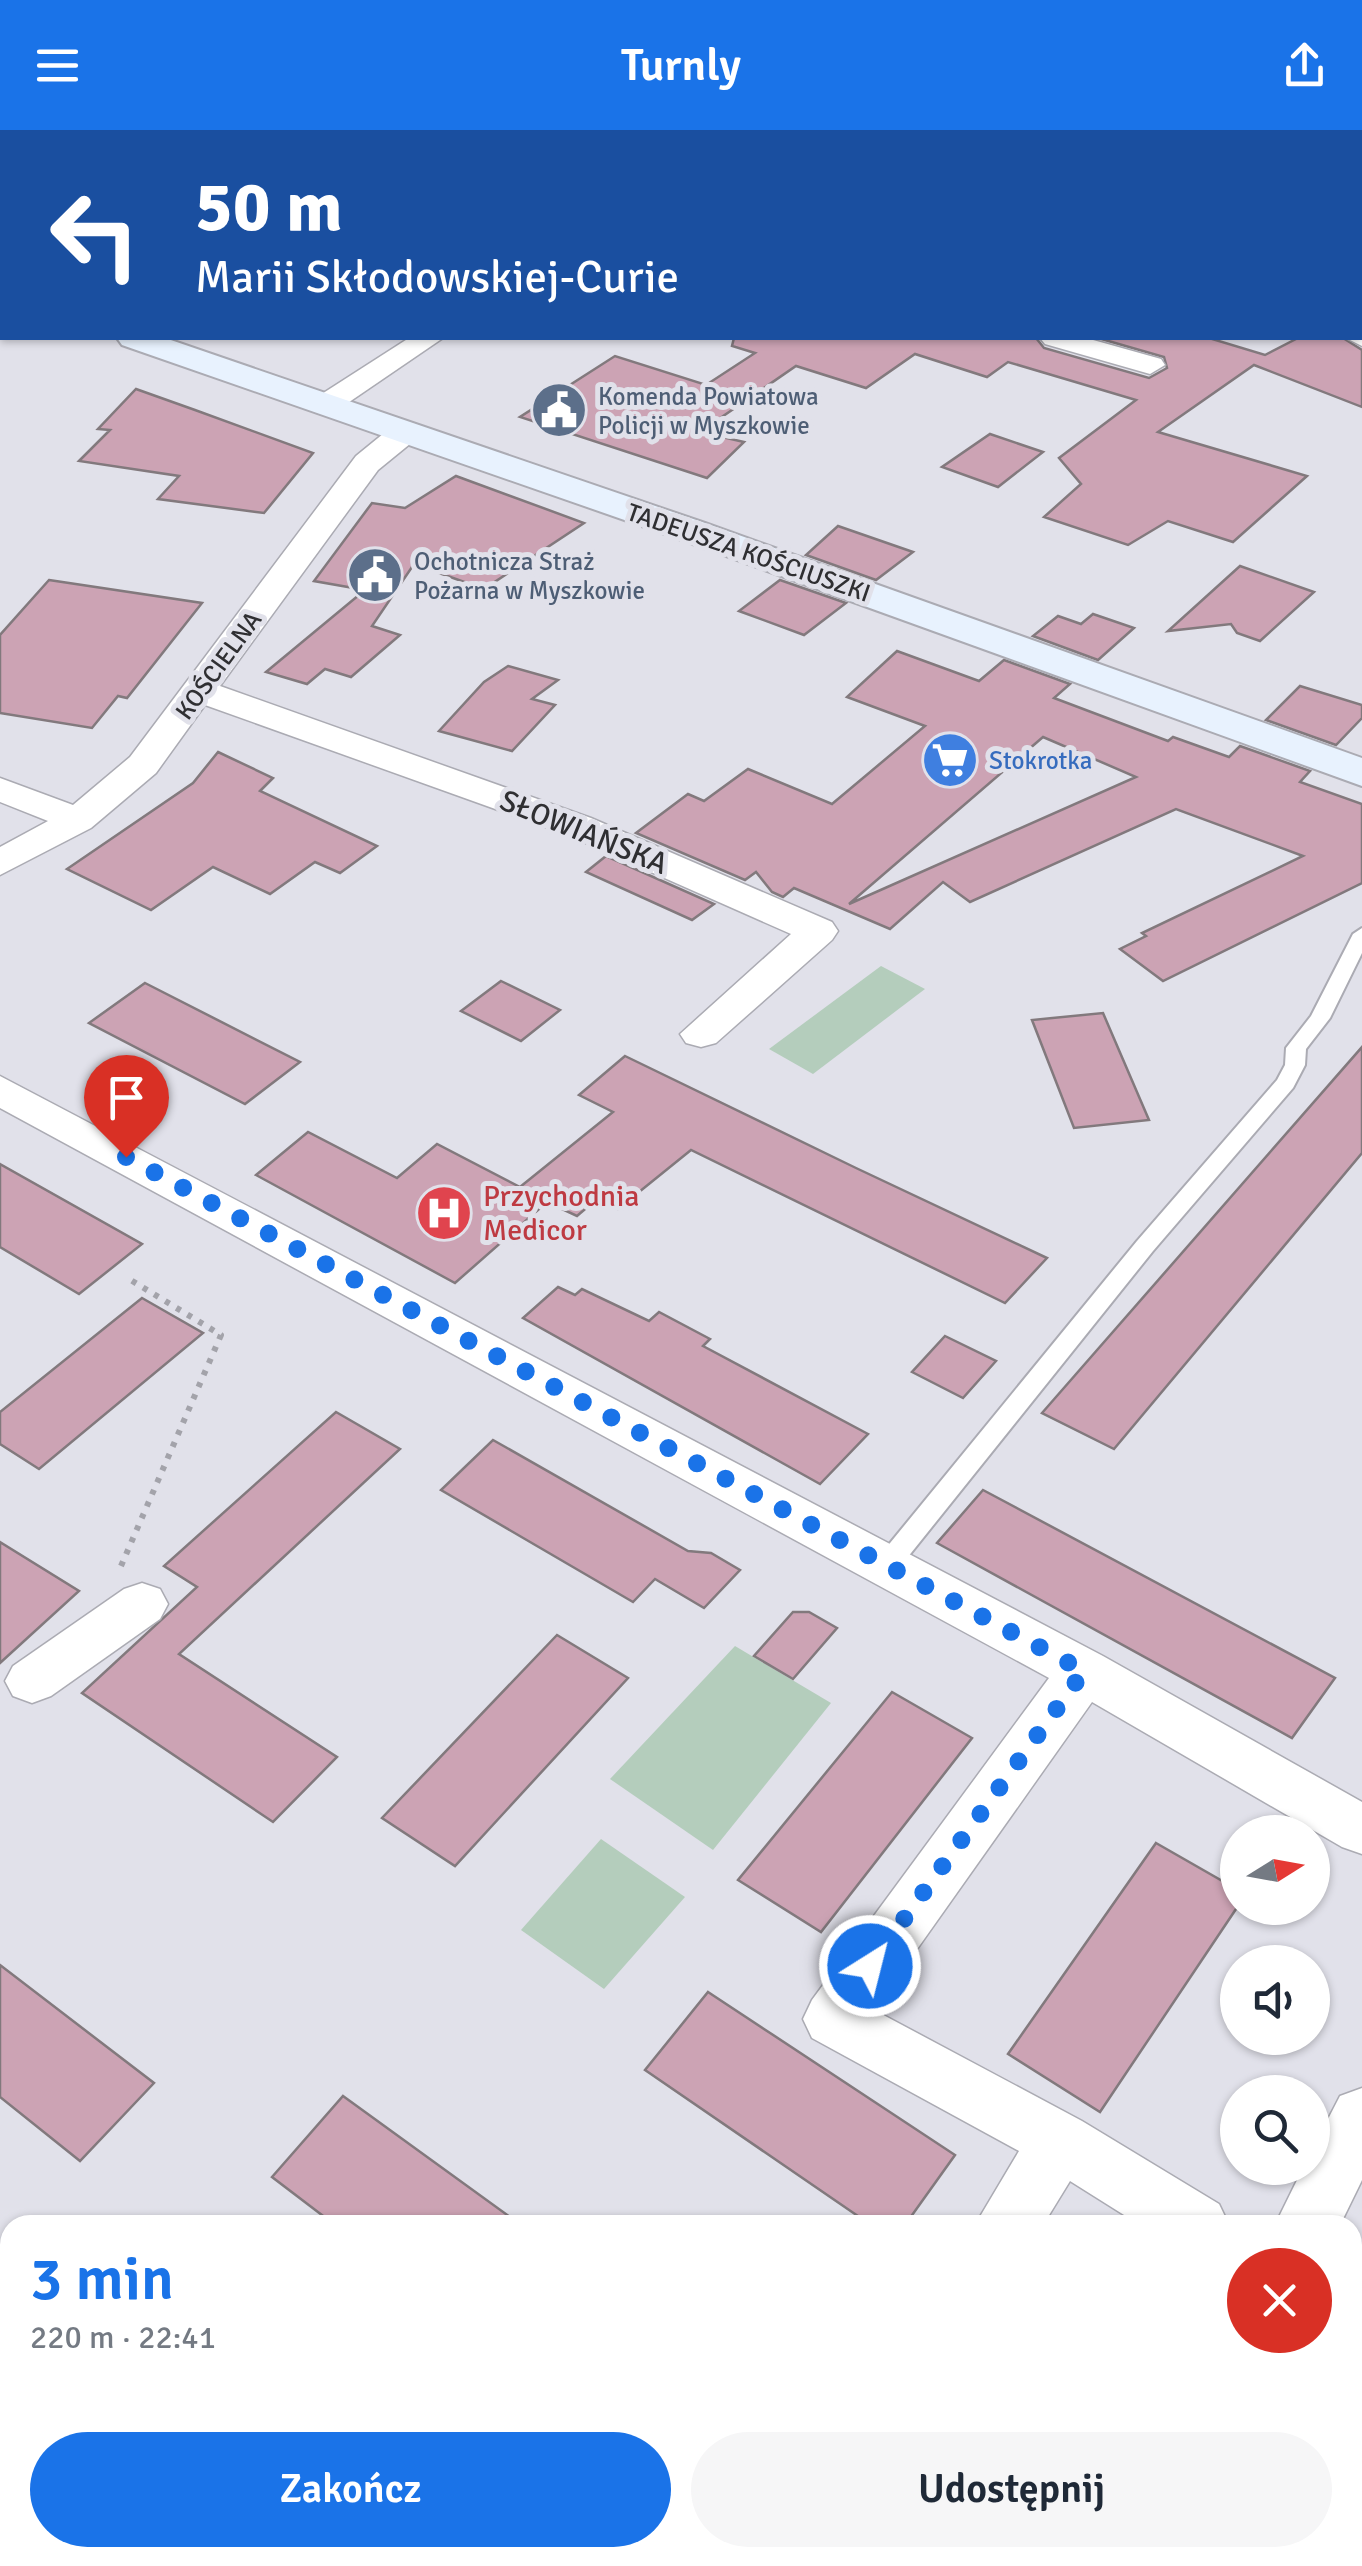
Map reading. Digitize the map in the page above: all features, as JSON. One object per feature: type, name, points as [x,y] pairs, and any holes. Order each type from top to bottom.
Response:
[{"type":"main road","name":"TADEUSZA KOŚCIUSZKI","points":[[140,340],[1360,768]]},
{"type":"street","points":[[326,405],[425,340]]},
{"type":"street","points":[[1062,340],[1150,365]]},
{"type":"street","name":"KOŚCIELNA","points":[[0,863],[78,820],[143,765],[367,463],[405,432]]},
{"type":"street","name":"SŁOWIAŃSKA","points":[[199,691],[578,826],[818,930],[701,1034]]},
{"type":"street","points":[[0,788],[78,820]]},
{"type":"street","points":[[0,1090],[1084,1671],[1362,1830]]},
{"type":"street","points":[[32,1681],[131,1586]]},
{"type":"street","points":[[1084,1671],[833,2019],[1060,2141],[1182,2215]]},
{"type":"street","points":[[1312,2215],[1362,2116]]},
{"type":"street","points":[[1012,2215],[1060,2141]]},
{"type":"lane","points":[[886,1566],[1145,1246],[1286,1083],[1295,1065],[1296,1048],[1320,1018],[1362,934]]},
{"type":"path","points":[[129,1279],[220,1336],[131,1586]]},
{"type":"green space","points":[[881,966],[925,989],[813,1074],[769,1049]]},
{"type":"green space","points":[[735,1646],[831,1703],[713,1850],[610,1779]]},
{"type":"green space","points":[[601,1839],[685,1897],[604,1989],[521,1930]]},
{"type":"building","points":[[734,340],[1038,340],[1044,348],[1149,378],[1167,368],[1164,357],[1105,340],[1216,340],[1265,355],[1294,340],[1346,340],[1362,350],[1362,407],[1254,365],[1158,432],[1307,476],[1233,542],[1168,521],[1128,545],[1044,517],[1081,484],[1059,458],[1136,400],[1008,362],[987,377],[915,354],[866,388],[796,366],[700,432],[744,442],[707,478],[520,417],[615,356],[706,385],[755,353],[732,346]]},
{"type":"building","points":[[136,389],[313,453],[264,513],[158,499],[179,476],[79,461],[110,430],[98,429]]},
{"type":"building","points":[[990,434],[1043,452],[998,487],[942,467]]},
{"type":"building","points":[[456,476],[584,523],[484,589],[414,564],[372,626],[400,635],[351,677],[325,669],[307,684],[266,672],[365,590],[314,581],[372,503],[405,508]]},
{"type":"building","points":[[838,526],[913,552],[876,580],[806,555]]},
{"type":"building","points":[[1240,566],[1314,592],[1260,641],[1237,633],[1231,624],[1168,631]]},
{"type":"building","points":[[49,580],[202,603],[127,698],[118,696],[92,728],[0,713],[0,635]]},
{"type":"building","points":[[780,580],[846,603],[804,635],[739,611]]},
{"type":"building","points":[[1093,614],[1134,628],[1098,660],[1033,636],[1058,616],[1081,624]]},
{"type":"building","points":[[897,651],[979,681],[1004,660],[1070,684],[1054,698],[1168,741],[1173,737],[1229,757],[1240,746],[1310,771],[1300,782],[1362,804],[1362,883],[1163,981],[1120,949],[1146,936],[1142,933],[1303,856],[1176,809],[970,902],[943,882],[890,929],[794,888],[783,897],[772,892],[756,872],[745,880],[636,833],[688,794],[704,801],[748,769],[832,804],[925,726],[847,697]],"holes":[[[1043,737],[1136,777],[849,904]]]},
{"type":"building","points":[[508,666],[558,680],[532,699],[555,705],[512,751],[439,731],[484,682]]},
{"type":"building","points":[[1300,686],[1362,705],[1362,718],[1336,745],[1266,720]]},
{"type":"building","points":[[218,752],[273,778],[260,791],[377,846],[340,873],[315,862],[270,894],[213,867],[151,910],[67,869],[193,783]]},
{"type":"building","points":[[606,856],[714,904],[692,920],[586,872]]},
{"type":"building","points":[[501,981],[560,1010],[521,1041],[461,1011]]},
{"type":"building","points":[[145,983],[300,1062],[245,1104],[89,1023]]},
{"type":"building","points":[[1103,1013],[1149,1120],[1074,1128],[1032,1020]]},
{"type":"building","points":[[1362,1047],[1362,1153],[1114,1449],[1042,1413]]},
{"type":"building","points":[[625,1056],[1047,1258],[1005,1303],[691,1150],[618,1209],[598,1198],[577,1216],[547,1202],[455,1283],[256,1175],[308,1132],[397,1178],[437,1144],[520,1187],[613,1112],[579,1095]]},
{"type":"building","points":[[0,1164],[142,1244],[79,1294],[0,1247]]},
{"type":"building","points":[[558,1287],[575,1295],[582,1289],[649,1321],[659,1312],[710,1339],[703,1346],[868,1434],[820,1484],[523,1318]]},
{"type":"building","points":[[142,1298],[203,1333],[39,1469],[0,1444],[0,1412]]},
{"type":"building","points":[[945,1336],[996,1361],[963,1398],[912,1372]]},
{"type":"building","points":[[336,1412],[400,1449],[179,1654],[337,1757],[273,1822],[82,1693],[197,1587],[164,1566]]},
{"type":"building","points":[[493,1440],[688,1551],[711,1553],[740,1570],[704,1608],[655,1579],[633,1602],[441,1490]]},
{"type":"building","points":[[983,1490],[1335,1678],[1292,1738],[937,1543]]},
{"type":"building","points":[[0,1542],[79,1591],[0,1663]]},
{"type":"building","points":[[793,1612],[809,1612],[837,1628],[793,1679],[754,1656]]},
{"type":"building","points":[[557,1635],[628,1678],[455,1866],[382,1818]]},
{"type":"building","points":[[892,1692],[972,1738],[821,1932],[738,1880]]},
{"type":"building","points":[[1156,1843],[1220,1880],[1220,1925],[1225,1925],[1100,2112],[1008,2054]]},
{"type":"building","points":[[0,1965],[154,2083],[80,2161],[0,2097]]},
{"type":"building","points":[[708,1992],[955,2155],[912,2215],[856,2215],[645,2070]]},
{"type":"building","points":[[343,2096],[507,2215],[322,2215],[272,2177]]},
{"type":"place","name":"Komenda Powiatowa Policji w Myszkowie","points":[[559,410]]},
{"type":"place","name":"Ochotnicza Straż Pożarna w Myszkowie","points":[[375,575]]},
{"type":"place","name":"Stokrotka","points":[[950,760]]},
{"type":"place","name":"Przychodnia Medicor","points":[[444,1213]]},
{"type":"route","points":[[126,1157],[1084,1671],[870,1966]]}]
